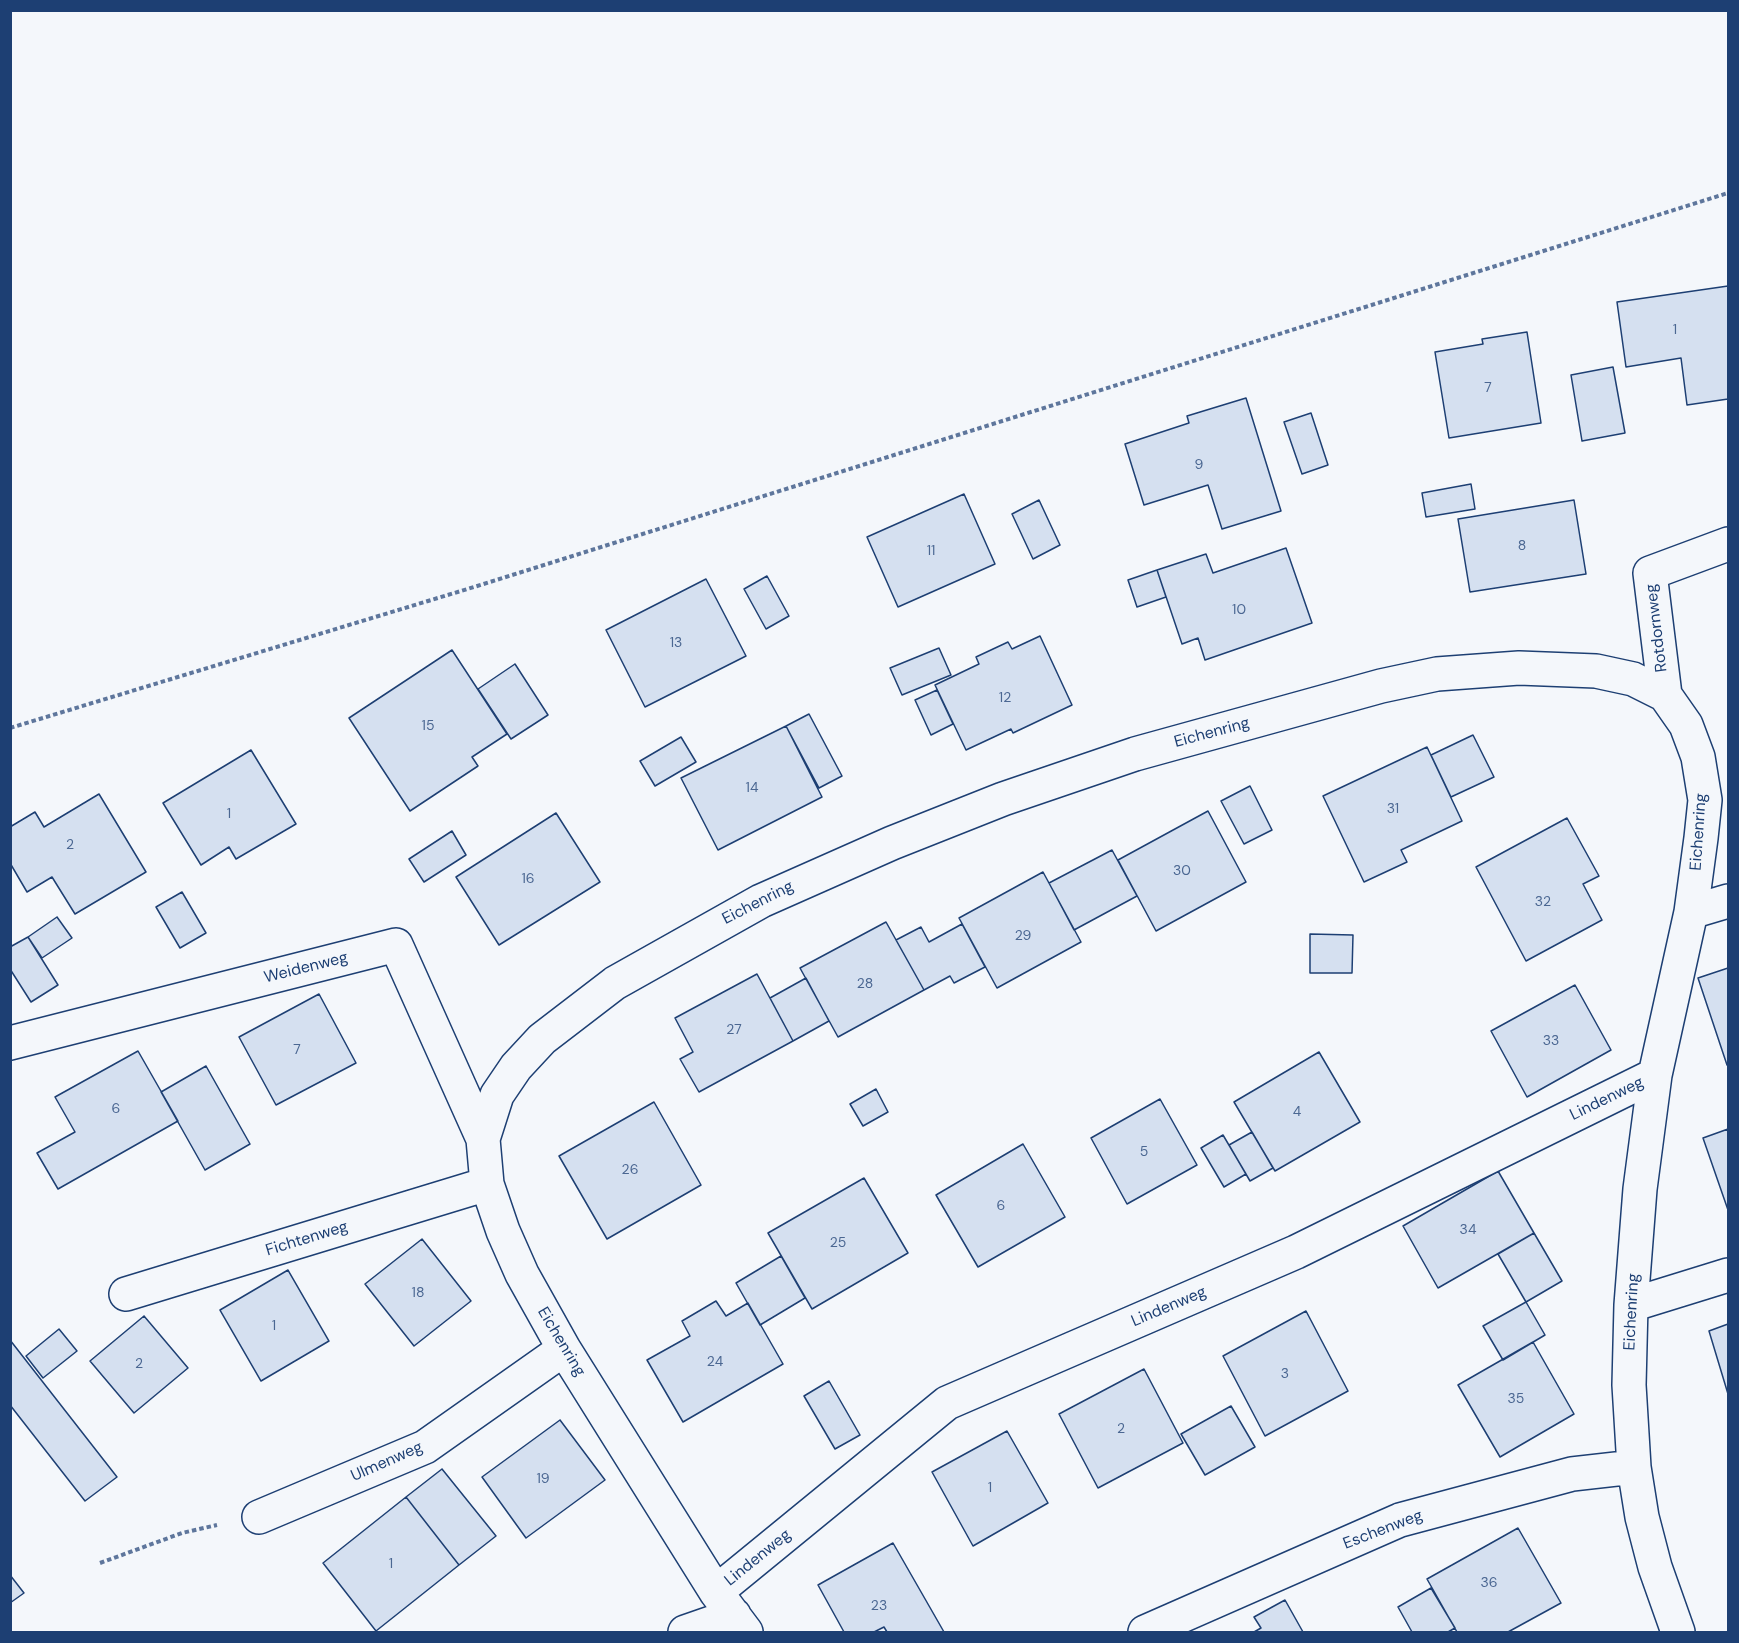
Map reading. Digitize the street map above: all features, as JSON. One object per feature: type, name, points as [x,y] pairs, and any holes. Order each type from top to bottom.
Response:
[{"type":"street","name":"Rotdornweg","points":[[1665,695],[1650,573],[1728,544]]},
{"type":"street","name":"Eichenring","points":[[732,1613],[564,1349],[522,1274],[503,1231],[487,1184],[483,1139],[497,1095],[516,1067],[542,1039],[615,982],[679,945],[811,877],[1003,799],[1135,754],[1381,686],[1437,674],[1519,668],[1596,671],[1633,679],[1665,695],[1686,725],[1698,757],[1705,800],[1690,912],[1655,1075],[1640,1189],[1631,1305],[1629,1385],[1634,1467],[1655,1567],[1678,1632]]},
{"type":"street","points":[[1690,912],[1728,901]]},
{"type":"street","name":"Weidenweg","points":[[10,1043],[396,945],[483,1139]]},
{"type":"street","name":"Lindenweg","points":[[732,1613],[947,1403],[1296,1252],[1655,1075]]},
{"type":"street","name":"Fichtenweg","points":[[126,1294],[487,1184]]},
{"type":"street","points":[[1631,1305],[1728,1275]]},
{"type":"street","name":"Ulmenweg","points":[[259,1517],[424,1447],[564,1349]]},
{"type":"street","name":"Eschenweg","points":[[1145,1632],[1400,1520],[1572,1474],[1634,1467]]},
{"type":"street","points":[[685,1632],[732,1613]]},
{"type":"path","points":[[10,728],[474,587],[1728,193]]},
{"type":"path","points":[[100,1563],[182,1533],[259,1517]]},
{"type":"building","points":[[1728,286],[1728,399],[1687,405],[1681,358],[1626,367],[1617,302]]},
{"type":"building","points":[[1527,332],[1541,423],[1449,438],[1435,352],[1483,344],[1482,339]]},
{"type":"building","points":[[1613,367],[1625,433],[1582,441],[1571,375]]},
{"type":"building","points":[[1246,398],[1281,511],[1222,529],[1208,485],[1144,505],[1125,444],[1189,423],[1187,416]]},
{"type":"building","points":[[1311,413],[1328,465],[1302,474],[1284,422]]},
{"type":"building","points":[[1471,484],[1475,509],[1426,517],[1422,493]]},
{"type":"building","points":[[964,494],[995,564],[898,607],[867,537]]},
{"type":"building","points":[[1039,500],[1060,545],[1033,559],[1012,514]]},
{"type":"building","points":[[1574,500],[1586,574],[1470,592],[1458,519]]},
{"type":"building","points":[[1286,548],[1312,623],[1205,660],[1198,638],[1182,644],[1157,570],[1206,554],[1213,573]]},
{"type":"building","points":[[1157,570],[1166,597],[1137,607],[1128,580]]},
{"type":"building","points":[[767,576],[789,616],[766,629],[744,589]]},
{"type":"building","points":[[706,579],[746,656],[645,707],[606,630]]},
{"type":"building","points":[[1040,636],[1072,705],[1013,733],[1011,729],[966,750],[935,685],[979,664],[976,657],[1008,642],[1012,649]]},
{"type":"building","points":[[939,648],[951,675],[902,695],[890,668]]},
{"type":"building","points":[[452,650],[507,734],[472,757],[478,766],[410,811],[349,718]]},
{"type":"building","points":[[515,664],[548,715],[511,739],[478,689]]},
{"type":"building","points":[[937,690],[953,724],[931,735],[915,700]]},
{"type":"building","points":[[809,714],[842,776],[819,788],[786,726]]},
{"type":"building","points":[[786,726],[822,797],[718,850],[681,778]]},
{"type":"building","points":[[1473,735],[1494,777],[1451,797],[1431,755]]},
{"type":"building","points":[[681,737],[696,762],[655,786],[640,761]]},
{"type":"building","points":[[1427,747],[1462,821],[1401,850],[1407,862],[1364,882],[1323,796]]},
{"type":"building","points":[[251,750],[296,824],[236,859],[229,847],[201,865],[163,803]]},
{"type":"building","points":[[1250,786],[1272,830],[1244,844],[1221,801]]},
{"type":"building","points":[[99,794],[146,872],[75,914],[52,877],[27,892],[10,863],[10,827],[35,812],[44,827]]},
{"type":"building","points":[[1208,811],[1246,882],[1156,931],[1118,860]]},
{"type":"building","points":[[556,813],[600,882],[499,945],[456,877]]},
{"type":"building","points":[[1567,818],[1599,876],[1583,884],[1602,920],[1526,961],[1476,867]]},
{"type":"building","points":[[452,831],[466,855],[424,882],[409,859]]},
{"type":"building","points":[[1112,850],[1137,896],[1074,930],[1049,883]]},
{"type":"building","points":[[1043,872],[1081,942],[997,988],[959,918]]},
{"type":"building","points":[[182,892],[206,933],[180,948],[156,907]]},
{"type":"building","points":[[57,917],[72,938],[42,958],[28,937]]},
{"type":"building","points":[[886,922],[924,990],[838,1037],[800,968]]},
{"type":"building","points":[[962,924],[985,967],[954,983],[950,976],[924,990],[896,940],[921,927],[929,942]]},
{"type":"building","points":[[1310,934],[1353,935],[1352,973],[1310,973]]},
{"type":"building","points":[[28,937],[58,985],[31,1002],[10,969],[10,947]]},
{"type":"building","points":[[1728,968],[1728,1065],[1727,1065],[1698,978]]},
{"type":"building","points":[[757,974],[793,1041],[699,1092],[680,1059],[693,1052],[675,1018]]},
{"type":"building","points":[[806,978],[829,1021],[793,1041],[770,998]]},
{"type":"building","points":[[1575,985],[1611,1050],[1527,1097],[1491,1031]]},
{"type":"building","points":[[319,994],[356,1063],[276,1105],[239,1037]]},
{"type":"building","points":[[138,1051],[178,1121],[58,1189],[37,1153],[75,1132],[55,1097]]},
{"type":"building","points":[[1319,1052],[1360,1122],[1275,1171],[1234,1102]]},
{"type":"building","points":[[206,1066],[250,1144],[205,1170],[161,1092]]},
{"type":"building","points":[[876,1089],[888,1112],[863,1126],[850,1104]]},
{"type":"building","points":[[1160,1099],[1197,1165],[1127,1204],[1091,1138]]},
{"type":"building","points":[[654,1102],[701,1185],[607,1239],[559,1156]]},
{"type":"building","points":[[1728,1129],[1728,1210],[1703,1138]]},
{"type":"building","points":[[1252,1132],[1273,1168],[1250,1181],[1229,1145]]},
{"type":"building","points":[[1223,1135],[1246,1174],[1224,1187],[1201,1148]]},
{"type":"building","points":[[1023,1144],[1065,1217],[978,1267],[936,1195]]},
{"type":"building","points":[[1498,1171],[1534,1233],[1438,1288],[1403,1226]]},
{"type":"building","points":[[864,1178],[908,1253],[812,1309],[768,1233]]},
{"type":"building","points":[[1534,1233],[1562,1281],[1526,1302],[1498,1254]]},
{"type":"building","points":[[422,1239],[471,1301],[414,1346],[365,1284]]},
{"type":"building","points":[[781,1256],[805,1298],[760,1325],[736,1283]]},
{"type":"building","points":[[288,1270],[329,1341],[261,1381],[220,1310]]},
{"type":"building","points":[[716,1301],[726,1316],[748,1303],[783,1364],[683,1422],[647,1360],[690,1336],[682,1321]]},
{"type":"building","points":[[1526,1302],[1545,1335],[1503,1360],[1483,1326]]},
{"type":"building","points":[[1306,1311],[1348,1391],[1265,1436],[1223,1356]]},
{"type":"building","points":[[144,1316],[188,1368],[134,1413],[90,1361]]},
{"type":"building","points":[[1728,1324],[1728,1394],[1709,1331]]},
{"type":"building","points":[[59,1329],[77,1351],[43,1378],[26,1356]]},
{"type":"building","points":[[10,1340],[117,1477],[85,1501],[10,1405]]},
{"type":"building","points":[[1533,1342],[1574,1414],[1500,1457],[1458,1385]]},
{"type":"building","points":[[1144,1369],[1183,1443],[1098,1488],[1059,1414]]},
{"type":"building","points":[[829,1381],[860,1435],[835,1449],[804,1396]]},
{"type":"building","points":[[1231,1406],[1255,1447],[1205,1475],[1181,1434]]},
{"type":"building","points":[[560,1420],[605,1480],[526,1538],[482,1477]]},
{"type":"building","points":[[1007,1431],[1048,1503],[973,1546],[932,1472]]},
{"type":"building","points":[[442,1469],[496,1536],[459,1565],[406,1497]]},
{"type":"building","points":[[406,1497],[459,1565],[376,1631],[323,1563]]},
{"type":"building","points":[[1518,1528],[1561,1603],[1508,1632],[1457,1632],[1427,1579]]},
{"type":"building","points":[[893,1543],[944,1632],[887,1632],[884,1627],[874,1632],[844,1632],[818,1585]]},
{"type":"building","points":[[10,1575],[24,1593],[10,1603]]},
{"type":"building","points":[[1431,1588],[1455,1628],[1448,1632],[1412,1632],[1398,1607]]},
{"type":"building","points":[[1285,1600],[1303,1632],[1254,1632],[1261,1628],[1254,1617]]}]
